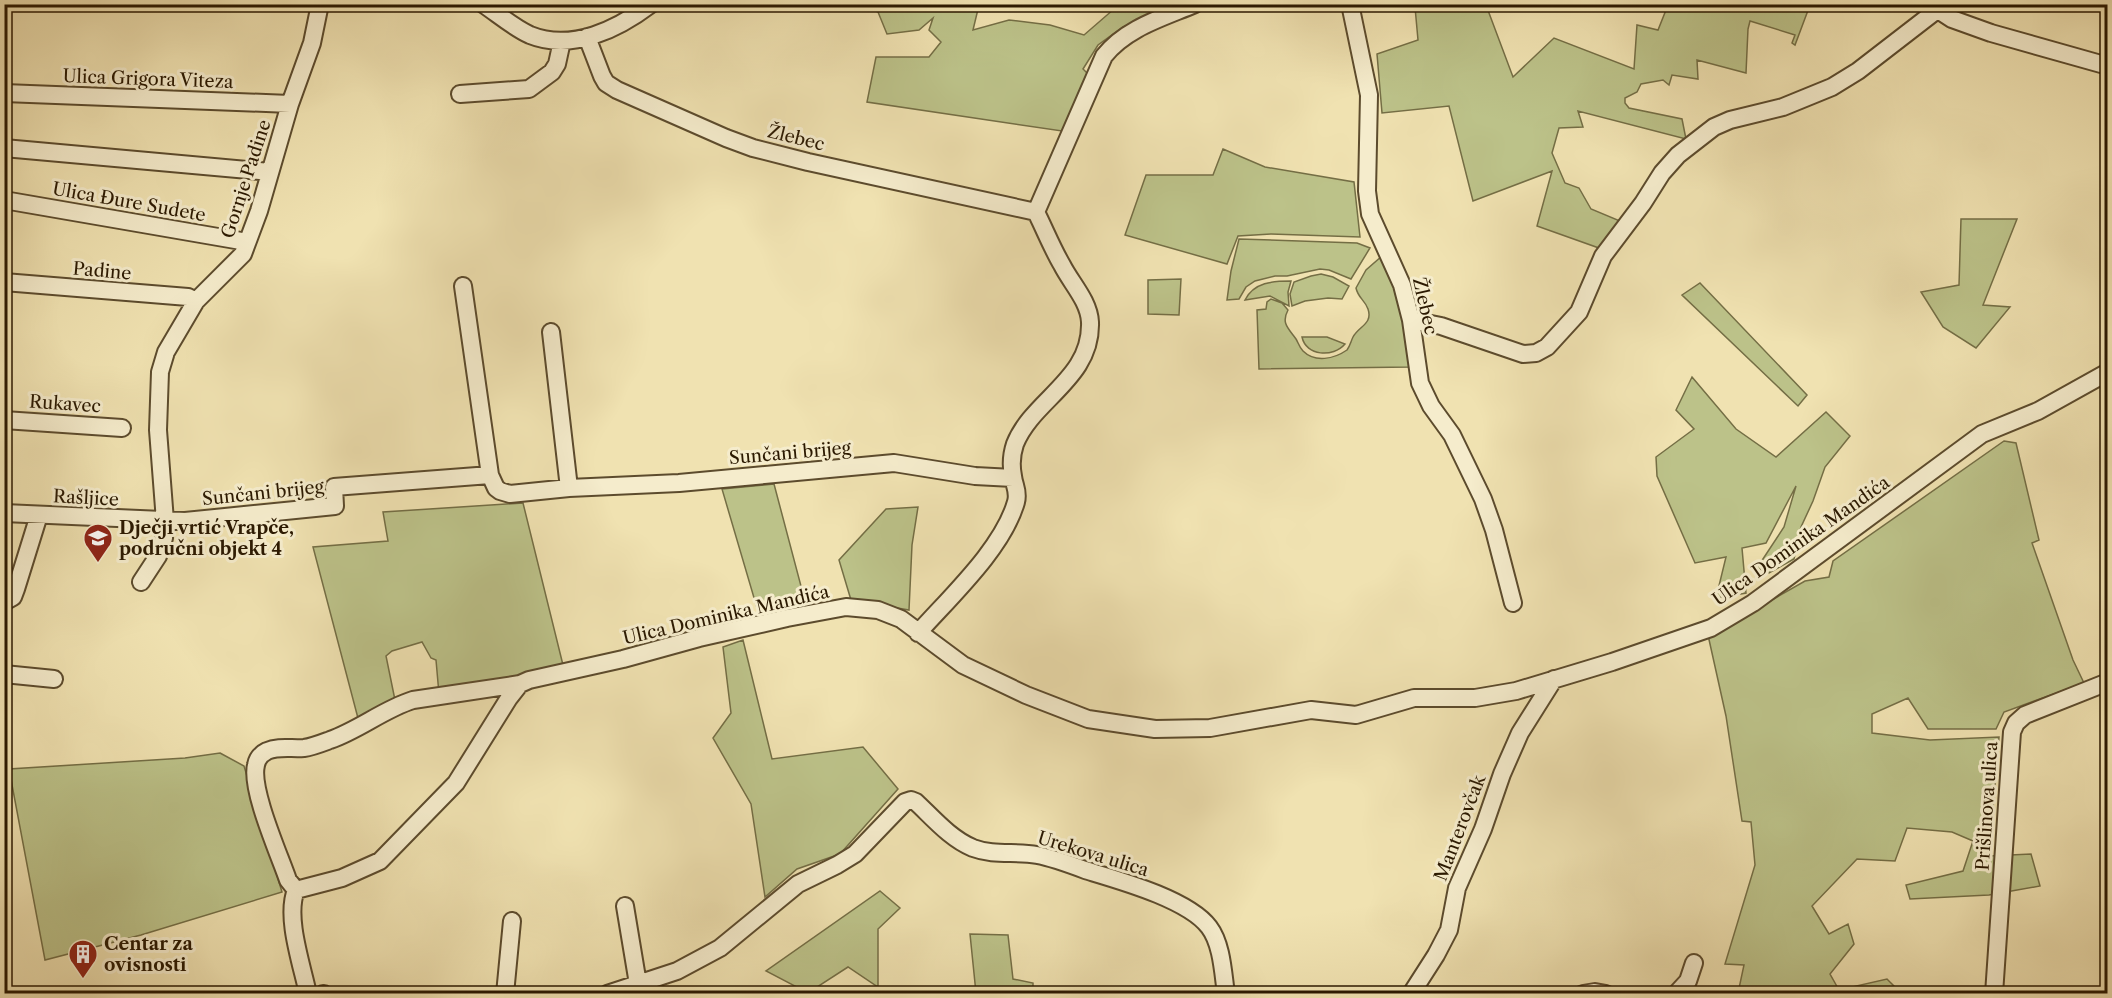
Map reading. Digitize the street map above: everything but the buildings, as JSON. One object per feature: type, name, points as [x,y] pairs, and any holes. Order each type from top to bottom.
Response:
[{"type":"street","name":"Gornje Padine","points":[[141,582],[158,556],[164,538],[165,521],[158,430],[160,372],[166,352],[196,301],[243,254],[259,211],[312,43],[320,4]]},
{"type":"street","points":[[483,4],[527,34],[551,41],[587,38],[630,20],[651,4]]},
{"type":"street","points":[[918,633],[969,576],[1005,529],[1018,493],[1011,464],[1016,444],[1026,427],[1070,377],[1084,353],[1090,327],[1085,303],[1068,277],[1036,212],[1104,56],[1118,40],[1131,32],[1195,4]]},
{"type":"street","name":"Žlebec","points":[[1350,4],[1369,95],[1368,205],[1377,232],[1402,285],[1411,320],[1420,383],[1431,406],[1452,435],[1483,499],[1494,530],[1513,603]]},
{"type":"street","points":[[1411,320],[1441,326],[1523,354],[1541,351],[1579,312],[1603,256],[1643,203],[1662,173],[1683,150],[1714,127],[1730,120],[1783,107],[1832,87],[1858,71],[1933,7],[1952,19],[1991,33],[2108,66]]},
{"type":"street","name":"Žlebec","points":[[587,38],[606,83],[726,138],[753,148],[808,162],[1036,212]]},
{"type":"street","points":[[460,94],[529,89],[552,72],[557,64],[562,41]]},
{"type":"street","name":"Ulica Grigora Viteza","points":[[4,93],[291,104]]},
{"type":"street","points":[[4,148],[270,172]]},
{"type":"street","name":"Ulica Đure Sudete","points":[[4,200],[247,242]]},
{"type":"street","name":"Padine","points":[[4,282],[188,297],[196,301]]},
{"type":"street","points":[[463,286],[490,475]]},
{"type":"street","points":[[551,332],[569,488]]},
{"type":"street","name":"Ulica Dominika Mandića","points":[[296,891],[288,879],[257,793],[255,775],[259,757],[266,751],[305,748],[333,739],[400,704],[413,700],[520,684],[543,675],[581,670],[699,638],[846,607],[878,610],[901,619],[963,665],[1026,695],[1088,719],[1155,729],[1210,728],[1311,710],[1356,715],[1414,698],[1475,698],[1516,691],[1612,662],[1711,628],[1753,603],[1982,434],[2038,411],[2108,372]]},
{"type":"street","name":"Rukavec","points":[[4,420],[122,428]]},
{"type":"street","name":"Sunčani brijeg","points":[[165,521],[244,516],[335,506],[334,487],[490,475],[496,488],[505,494],[569,488],[679,483],[894,463],[975,476],[1013,478]]},
{"type":"street","name":"Rašljice","points":[[4,513],[165,521]]},
{"type":"street","points":[[4,602],[13,597],[39,515]]},
{"type":"street","points":[[4,674],[54,678]]},
{"type":"street","name":"Manterovčak","points":[[1411,993],[1437,955],[1449,930],[1457,888],[1483,829],[1502,774],[1520,733],[1554,679]]},
{"type":"street","name":"Prišlinova ulica","points":[[1994,993],[2012,732],[2016,723],[2025,716],[2108,682]]},
{"type":"street","points":[[309,993],[294,927],[292,900],[296,891],[342,878],[380,861],[456,783],[498,713],[520,684]]},
{"type":"street","name":"Urekova ulica","points":[[607,993],[677,971],[720,948],[798,884],[837,866],[855,854],[905,801],[911,800],[946,830],[973,848],[995,854],[1040,855],[1125,882],[1184,908],[1200,918],[1215,938],[1226,993]]},
{"type":"street","points":[[625,906],[638,984]]},
{"type":"street","points":[[505,993],[513,921]]},
{"type":"street","points":[[1676,993],[1688,981],[1694,963]]},
{"type":"street","points":[[1583,993],[1606,993]]},
{"type":"green space","points":[[1422,4],[1486,5],[1513,77],[1554,38],[1634,69],[1637,25],[1658,30],[1668,5],[1674,7],[1675,4],[1810,5],[1795,45],[1792,43],[1795,35],[1750,21],[1746,73],[1697,60],[1698,79],[1672,75],[1669,85],[1663,80],[1641,84],[1637,92],[1625,98],[1625,103],[1629,108],[1682,119],[1686,139],[1578,111],[1583,127],[1559,128],[1552,153],[1565,183],[1579,188],[1591,209],[1620,221],[1599,248],[1537,226],[1552,171],[1473,201],[1449,106],[1382,113],[1377,54],[1418,40],[1415,7]]},
{"type":"green space","points":[[864,5],[979,5],[973,30],[1009,20],[1050,25],[1084,35],[1114,9],[1114,5],[1175,5],[1123,27],[1098,45],[1083,69],[1088,74],[1062,131],[867,102],[876,57],[929,57],[941,42],[929,30],[933,18],[919,30],[887,34],[878,12]]},
{"type":"green space","points":[[1223,149],[1265,167],[1354,182],[1360,237],[1271,234],[1238,236],[1227,264],[1125,235],[1146,175],[1213,175]]},
{"type":"green space","points":[[1961,219],[2017,219],[1983,305],[2010,307],[1976,348],[1943,327],[1921,292],[1959,285]]},
{"type":"green space","points":[[1239,239],[1357,243],[1370,248],[1351,279],[1329,270],[1320,269],[1287,276],[1275,276],[1255,281],[1246,287],[1239,299],[1227,300]]},
{"type":"green space","points":[[1382,256],[1402,303],[1411,367],[1259,369],[1257,310],[1266,309],[1267,302],[1271,299],[1282,303],[1288,310],[1285,318],[1286,325],[1308,355],[1325,358],[1336,356],[1347,350],[1353,337],[1369,318],[1368,309],[1356,288],[1366,270]]},
{"type":"green space","points":[[1321,274],[1333,277],[1349,286],[1342,299],[1305,301],[1292,306],[1290,294],[1294,282]]},
{"type":"green space","points":[[1181,279],[1179,315],[1148,314],[1148,280]]},
{"type":"green space","points":[[1291,281],[1288,292],[1289,306],[1270,296],[1245,300],[1253,289],[1259,286],[1271,282]]},
{"type":"green space","points":[[1700,283],[1807,395],[1798,406],[1682,295]]},
{"type":"green space","points":[[1302,337],[1327,337],[1345,344],[1334,351],[1320,353],[1309,348]]},
{"type":"green space","points":[[1692,377],[1736,429],[1776,457],[1826,412],[1850,436],[1825,467],[1801,527],[1794,559],[1769,573],[1757,568],[1784,527],[1796,486],[1766,543],[1742,548],[1746,593],[1716,598],[1726,557],[1695,563],[1657,476],[1656,457],[1694,429],[1676,410]]},
{"type":"green space","points":[[2004,441],[2016,443],[2039,540],[2032,543],[2073,660],[2084,683],[2004,712],[1996,729],[1928,729],[1908,698],[1872,714],[1872,733],[1930,740],[1999,737],[1989,856],[2031,854],[2040,886],[1989,895],[1910,899],[1906,885],[1963,871],[1973,841],[1952,832],[1907,828],[1895,861],[1857,859],[1812,906],[1829,934],[1848,924],[1854,944],[1830,974],[1839,990],[1887,979],[1901,993],[1738,993],[1744,965],[1725,964],[1755,865],[1751,822],[1742,821],[1726,716],[1706,626],[1723,628],[1805,581],[1829,577],[1833,561]]},
{"type":"green space","points":[[774,484],[806,605],[757,608],[722,489]]},
{"type":"green space","points":[[523,503],[563,665],[504,684],[439,694],[436,660],[431,658],[422,642],[392,651],[386,656],[395,700],[359,722],[313,547],[388,541],[383,512]]},
{"type":"green space","points":[[918,507],[912,545],[909,610],[851,600],[839,560],[886,509]]},
{"type":"green space","points":[[743,640],[772,759],[863,747],[898,789],[840,854],[797,869],[765,897],[751,804],[713,738],[731,713],[723,647]]},
{"type":"green space","points":[[220,753],[244,766],[282,892],[141,935],[45,960],[9,769],[185,758]]},
{"type":"green space","points":[[880,891],[900,908],[878,929],[878,987],[848,967],[808,993],[766,971]]},
{"type":"green space","points":[[970,934],[1008,935],[1013,979],[1033,983],[1033,993],[976,993]]},
{"type":"place","name":"Dječji vrtić Vrapče, područni objekt 4","points":[[98,564]]},
{"type":"place","name":"Centar za ovisnosti","points":[[83,980]]}]
